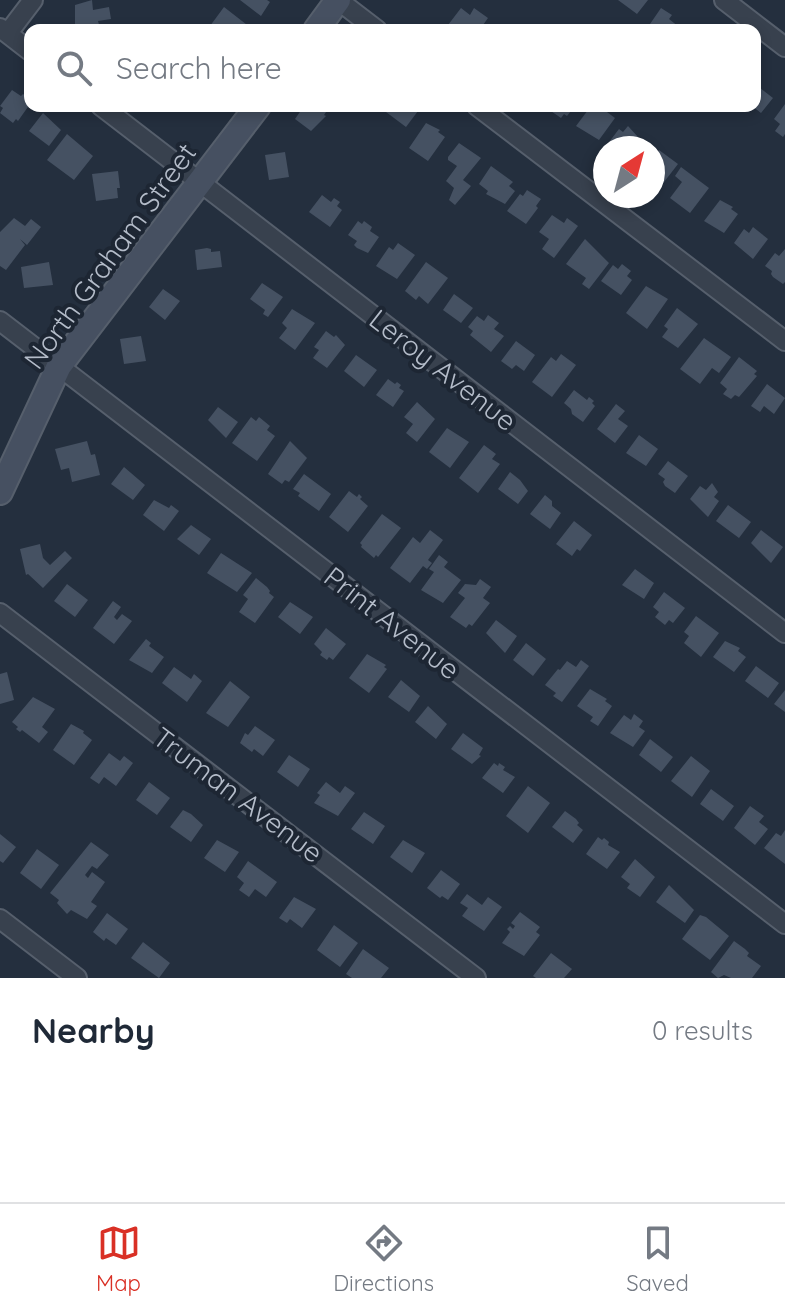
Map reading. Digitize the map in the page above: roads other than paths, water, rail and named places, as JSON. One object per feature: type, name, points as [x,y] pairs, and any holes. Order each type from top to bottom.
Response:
[{"type":"main road","points":[[320,24],[338,0]]},
{"type":"main road","name":"North Graham Street","points":[[0,492],[59,366],[253,112]]},
{"type":"street","points":[[24,46],[4,30],[33,0]]},
{"type":"street","points":[[338,0],[369,24]]},
{"type":"street","points":[[724,0],[755,24]]},
{"type":"street","points":[[761,29],[785,47]]},
{"type":"street","name":"Leroy Avenue","points":[[109,112],[785,633]]},
{"type":"street","points":[[485,112],[785,341]]},
{"type":"street","name":"Print Avenue","points":[[0,321],[785,924]]},
{"type":"street","name":"Truman Avenue","points":[[0,613],[476,978]]},
{"type":"street","points":[[0,919],[77,978]]}]
